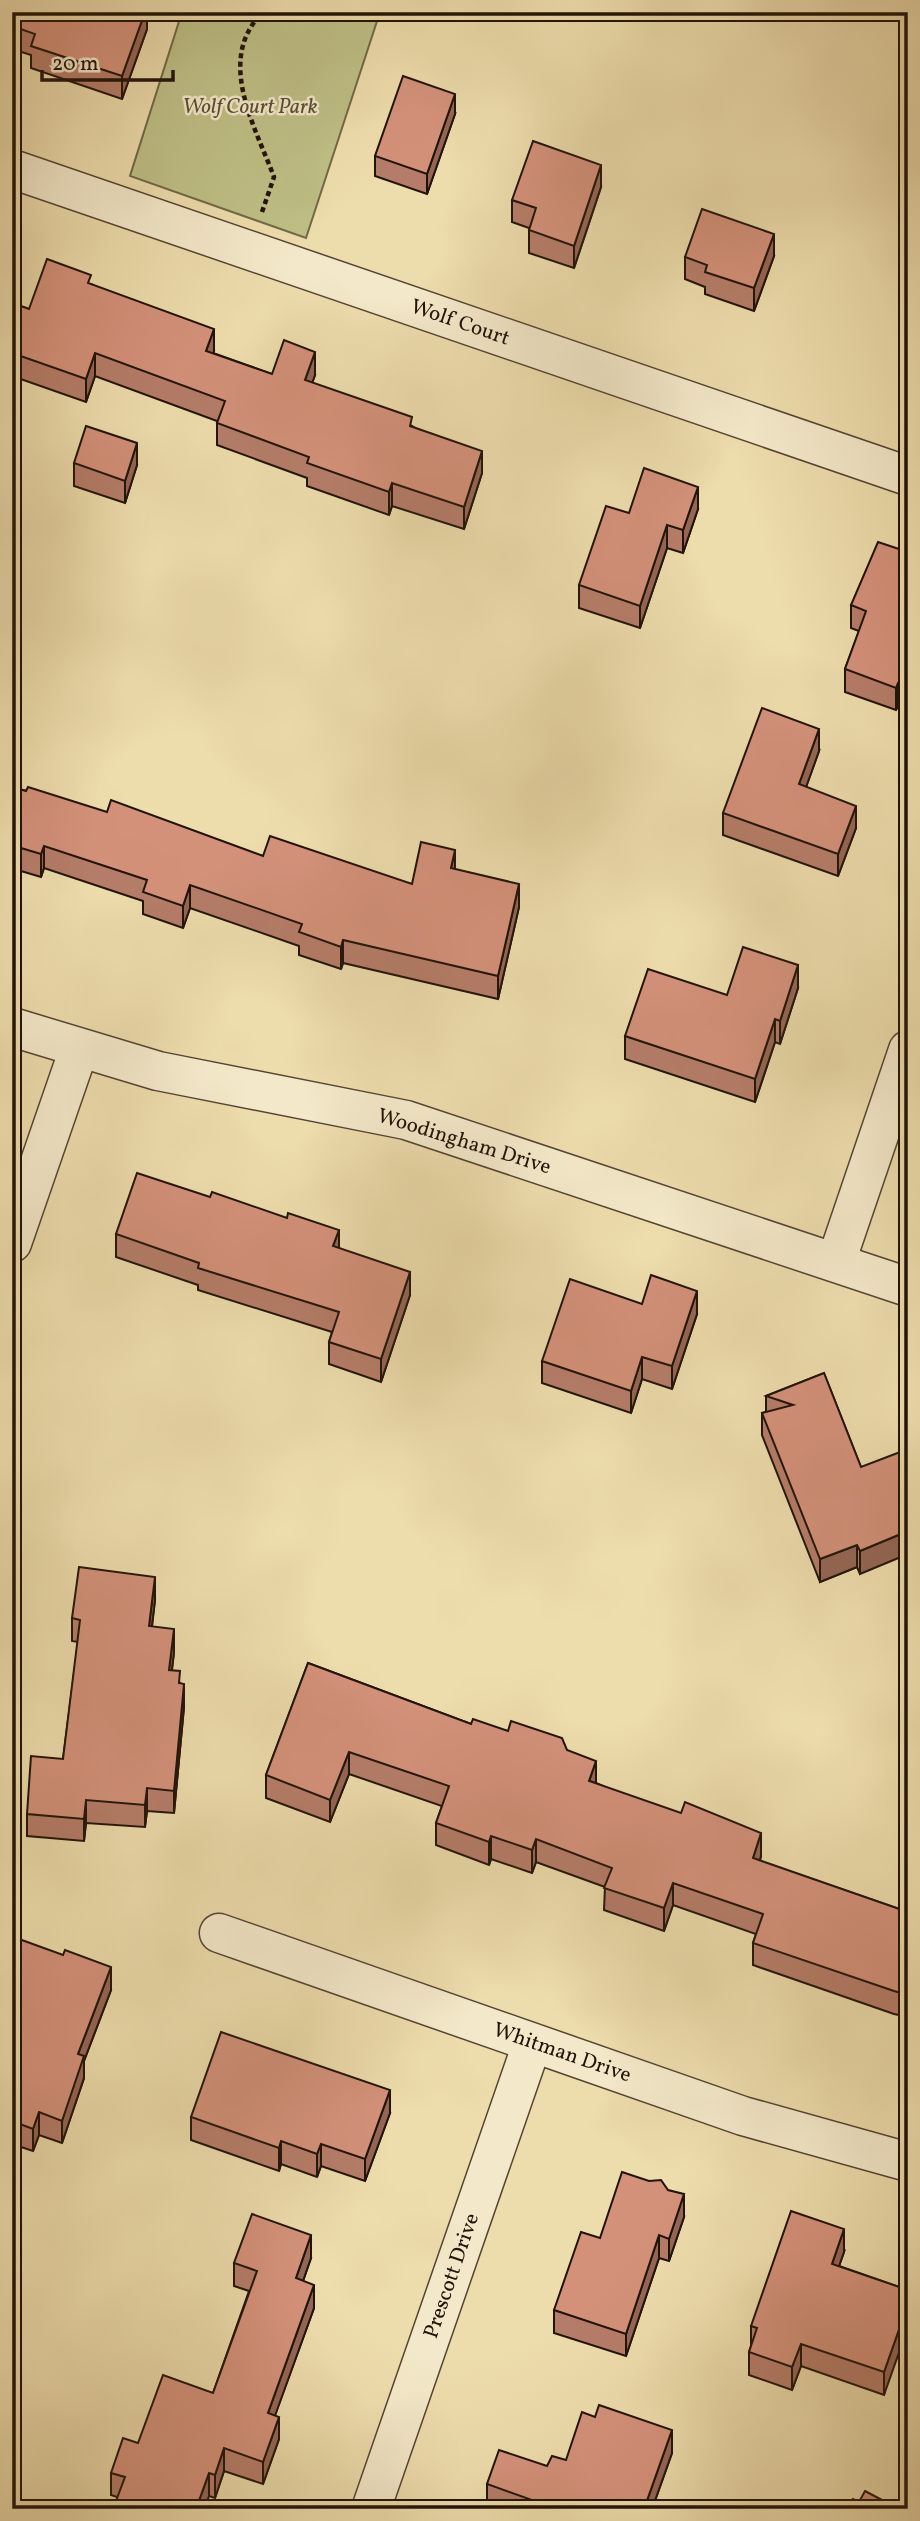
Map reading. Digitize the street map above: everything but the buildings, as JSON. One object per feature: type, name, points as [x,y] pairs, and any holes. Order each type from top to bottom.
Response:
[{"type":"street","name":"Wolf Court","points":[[12,169],[908,476]]},
{"type":"street","name":"Woodingham Drive","points":[[12,1027],[158,1071],[406,1120],[908,1287]]},
{"type":"street","points":[[12,1243],[79,1049]]},
{"type":"street","points":[[836,1262],[908,1050]]},
{"type":"street","name":"Whitman Drive","points":[[219,1933],[743,2116],[908,2162]]},
{"type":"street","name":"Prescott Drive","points":[[370,2509],[532,2044]]},
{"type":"path","points":[[260,220],[274,177],[240,88],[240,57],[245,39],[263,12]]},
{"type":"green space","name":"Wolf Court Park","points":[[182,12],[380,12],[306,238],[130,176]]}]
